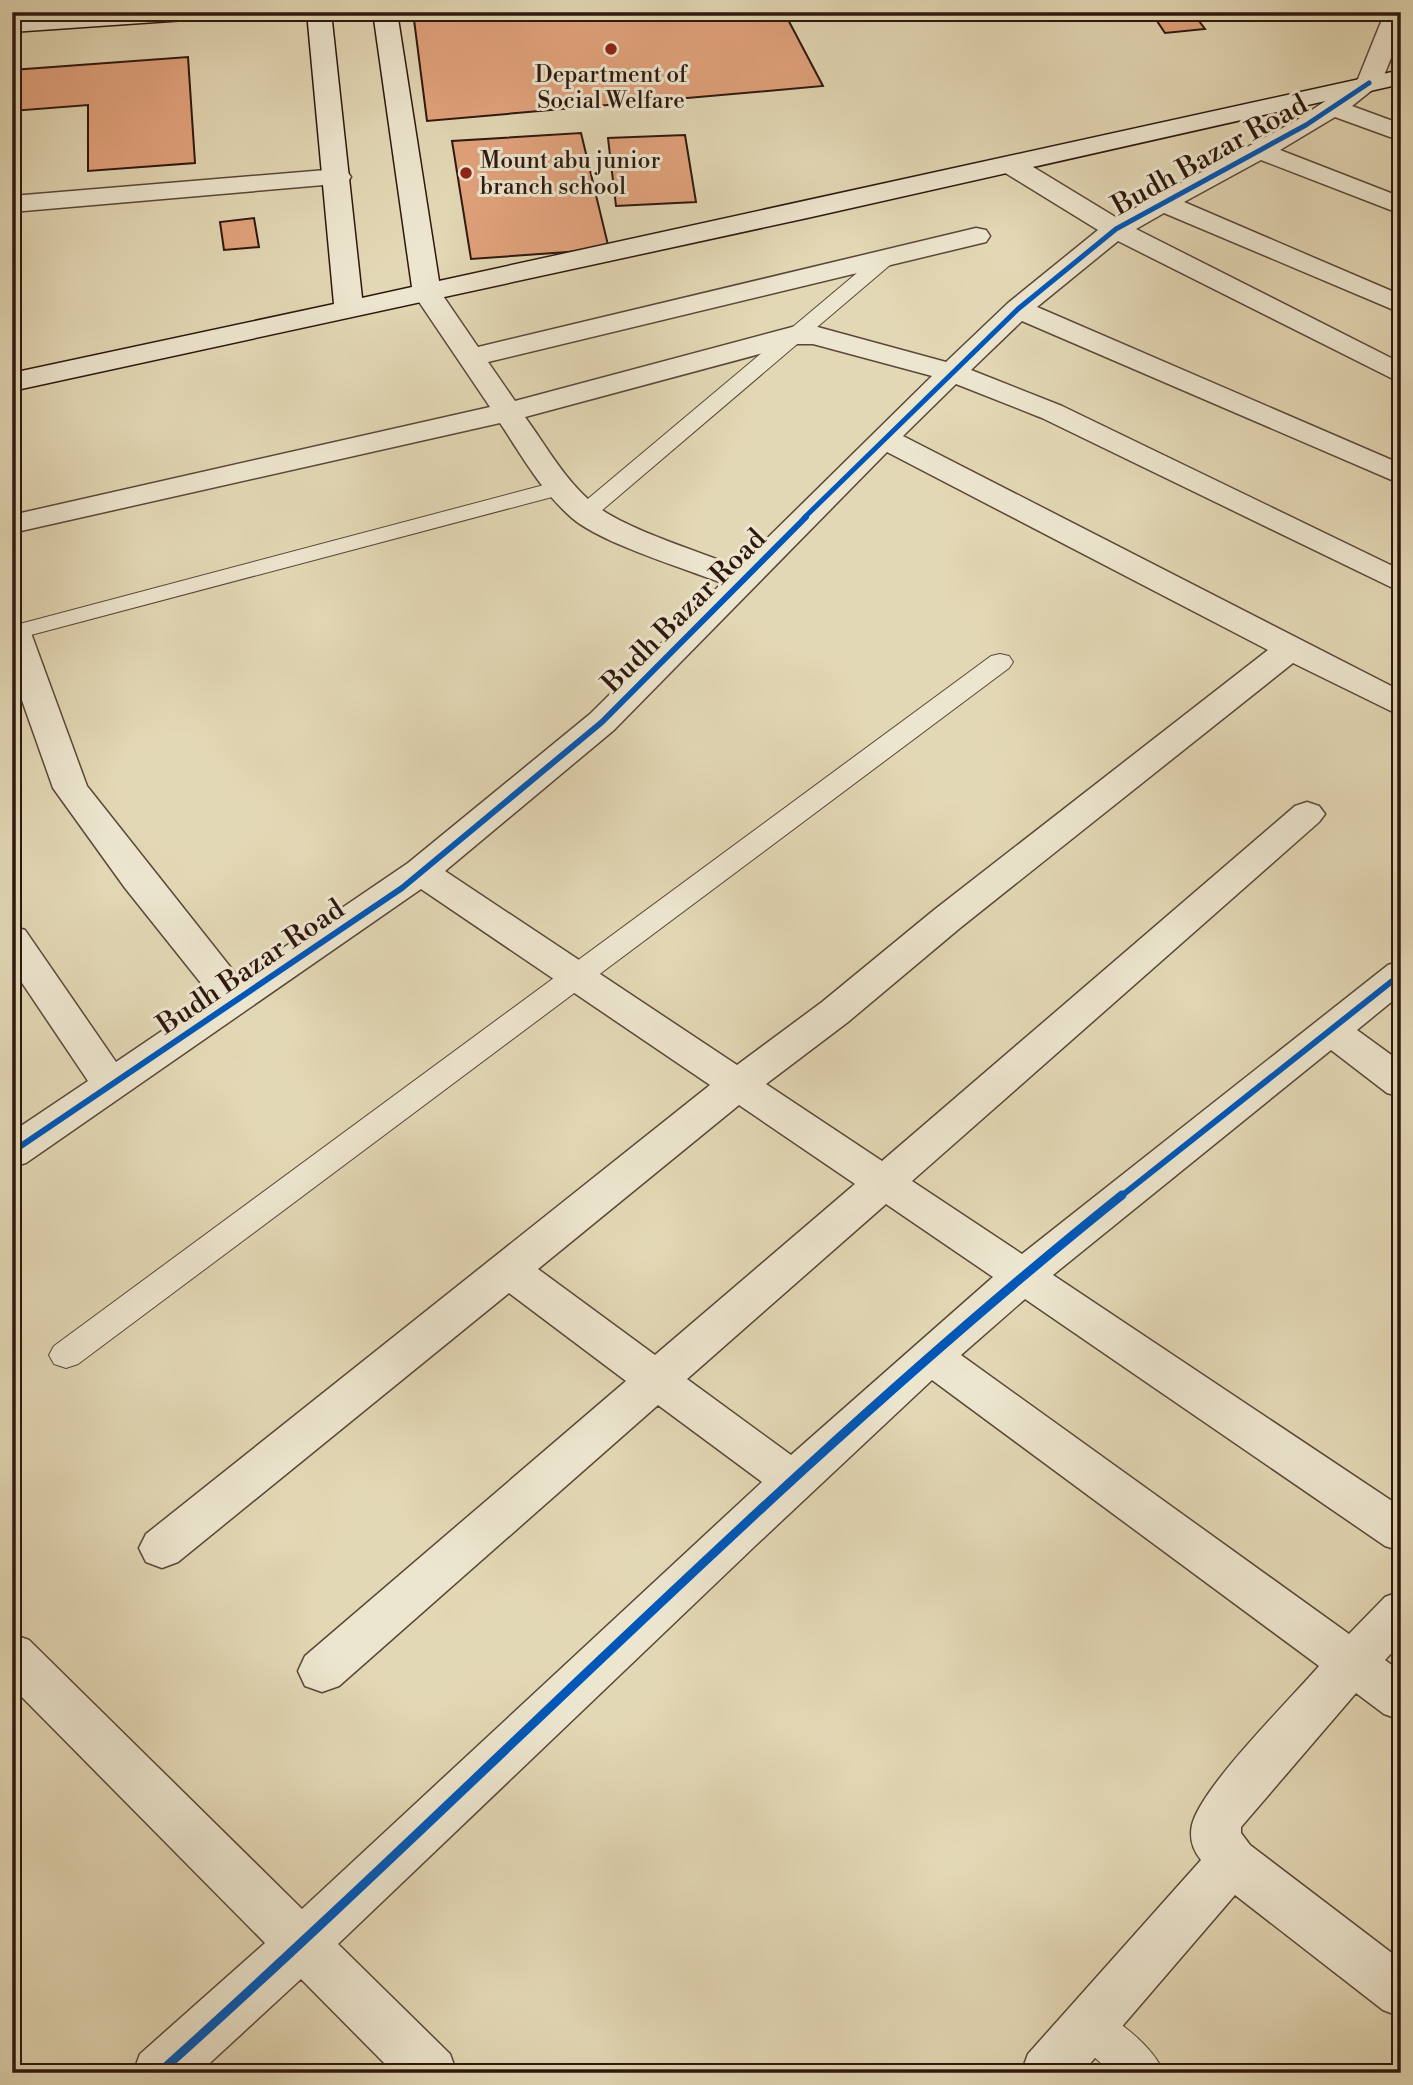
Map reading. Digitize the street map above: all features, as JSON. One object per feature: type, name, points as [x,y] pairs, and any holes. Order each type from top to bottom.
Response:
[{"type":"street","points":[[12,25],[200,12]]},
{"type":"street","points":[[319,12],[338,177],[349,310]]},
{"type":"street","points":[[385,12],[427,293],[559,488],[585,513],[607,526],[742,580]]},
{"type":"street","points":[[12,382],[1011,165],[1369,83],[1398,12]]},
{"type":"street","name":"Budh Bazar Road","points":[[12,1152],[421,873],[602,722],[884,438],[1018,309],[1116,229],[1260,151],[1334,108],[1369,83],[1401,77]]},
{"type":"street","points":[[1334,108],[1401,133]]},
{"type":"street","points":[[1260,151],[1401,206]]},
{"type":"street","points":[[1011,165],[1116,229],[1401,374]]},
{"type":"street","points":[[12,204],[338,177]]},
{"type":"street","points":[[1165,204],[1401,306]]},
{"type":"street","points":[[471,357],[883,261],[976,236]]},
{"type":"street","points":[[1018,309],[1401,475]]},
{"type":"street","points":[[12,524],[509,412],[796,335],[831,338],[953,373],[1052,412],[1401,582]]},
{"type":"street","points":[[884,438],[1401,705]]},
{"type":"street","points":[[13,631],[70,788],[138,879],[236,1001]]},
{"type":"street","points":[[162,1548],[510,1271],[737,1085],[835,1012],[947,919],[1290,648]]},
{"type":"street","points":[[322,1671],[884,1185],[1307,814]]},
{"type":"street","points":[[421,873],[884,1185],[1024,1274],[1401,1532]]},
{"type":"street","points":[[12,939],[111,1085]]},
{"type":"street","points":[[159,2073],[303,1945],[793,1481],[931,1356],[1024,1274],[1401,974]]},
{"type":"street","points":[[1331,1030],[1401,1083]]},
{"type":"street","points":[[510,1271],[793,1481]]},
{"type":"street","points":[[931,1356],[1401,1699]]},
{"type":"street","points":[[1401,1611],[1351,1664],[1224,1811],[1217,1824],[1215,1839],[1232,1862],[1401,1992]]},
{"type":"street","points":[[12,1655],[431,2073]]},
{"type":"street","points":[[1047,2073],[1232,1862]]},
{"type":"lane","points":[[585,513],[883,261]]},
{"type":"lane","points":[[13,631],[559,488]]},
{"type":"lane","points":[[66,1355],[1000,662]]},
{"type":"lane","points":[[1088,2026],[1144,2073]]},
{"type":"building","name":"Department of Social Welfare","points":[[413,12],[784,12],[823,86],[427,121]]},
{"type":"building","points":[[1196,17],[1205,29],[1165,33],[1157,21]]},
{"type":"building","points":[[188,57],[195,163],[88,171],[88,105],[12,111],[12,70]]},
{"type":"building","points":[[581,133],[609,249],[471,259],[452,141]]},
{"type":"building","points":[[685,135],[696,202],[616,206],[608,138]]},
{"type":"building","points":[[254,218],[259,247],[224,250],[220,222]]},
{"type":"cycle path","points":[[12,1152],[402,888],[602,722],[884,438],[1018,309],[1116,229],[1306,125],[1369,83]]},
{"type":"cycle path","points":[[159,2073],[355,1895],[740,1531],[935,1352],[1107,1207],[1401,974]]},
{"type":"place","name":"Department of Social Welfare","points":[[611,49]]},
{"type":"place","name":"Mount abu junior branch school","points":[[466,173]]}]
